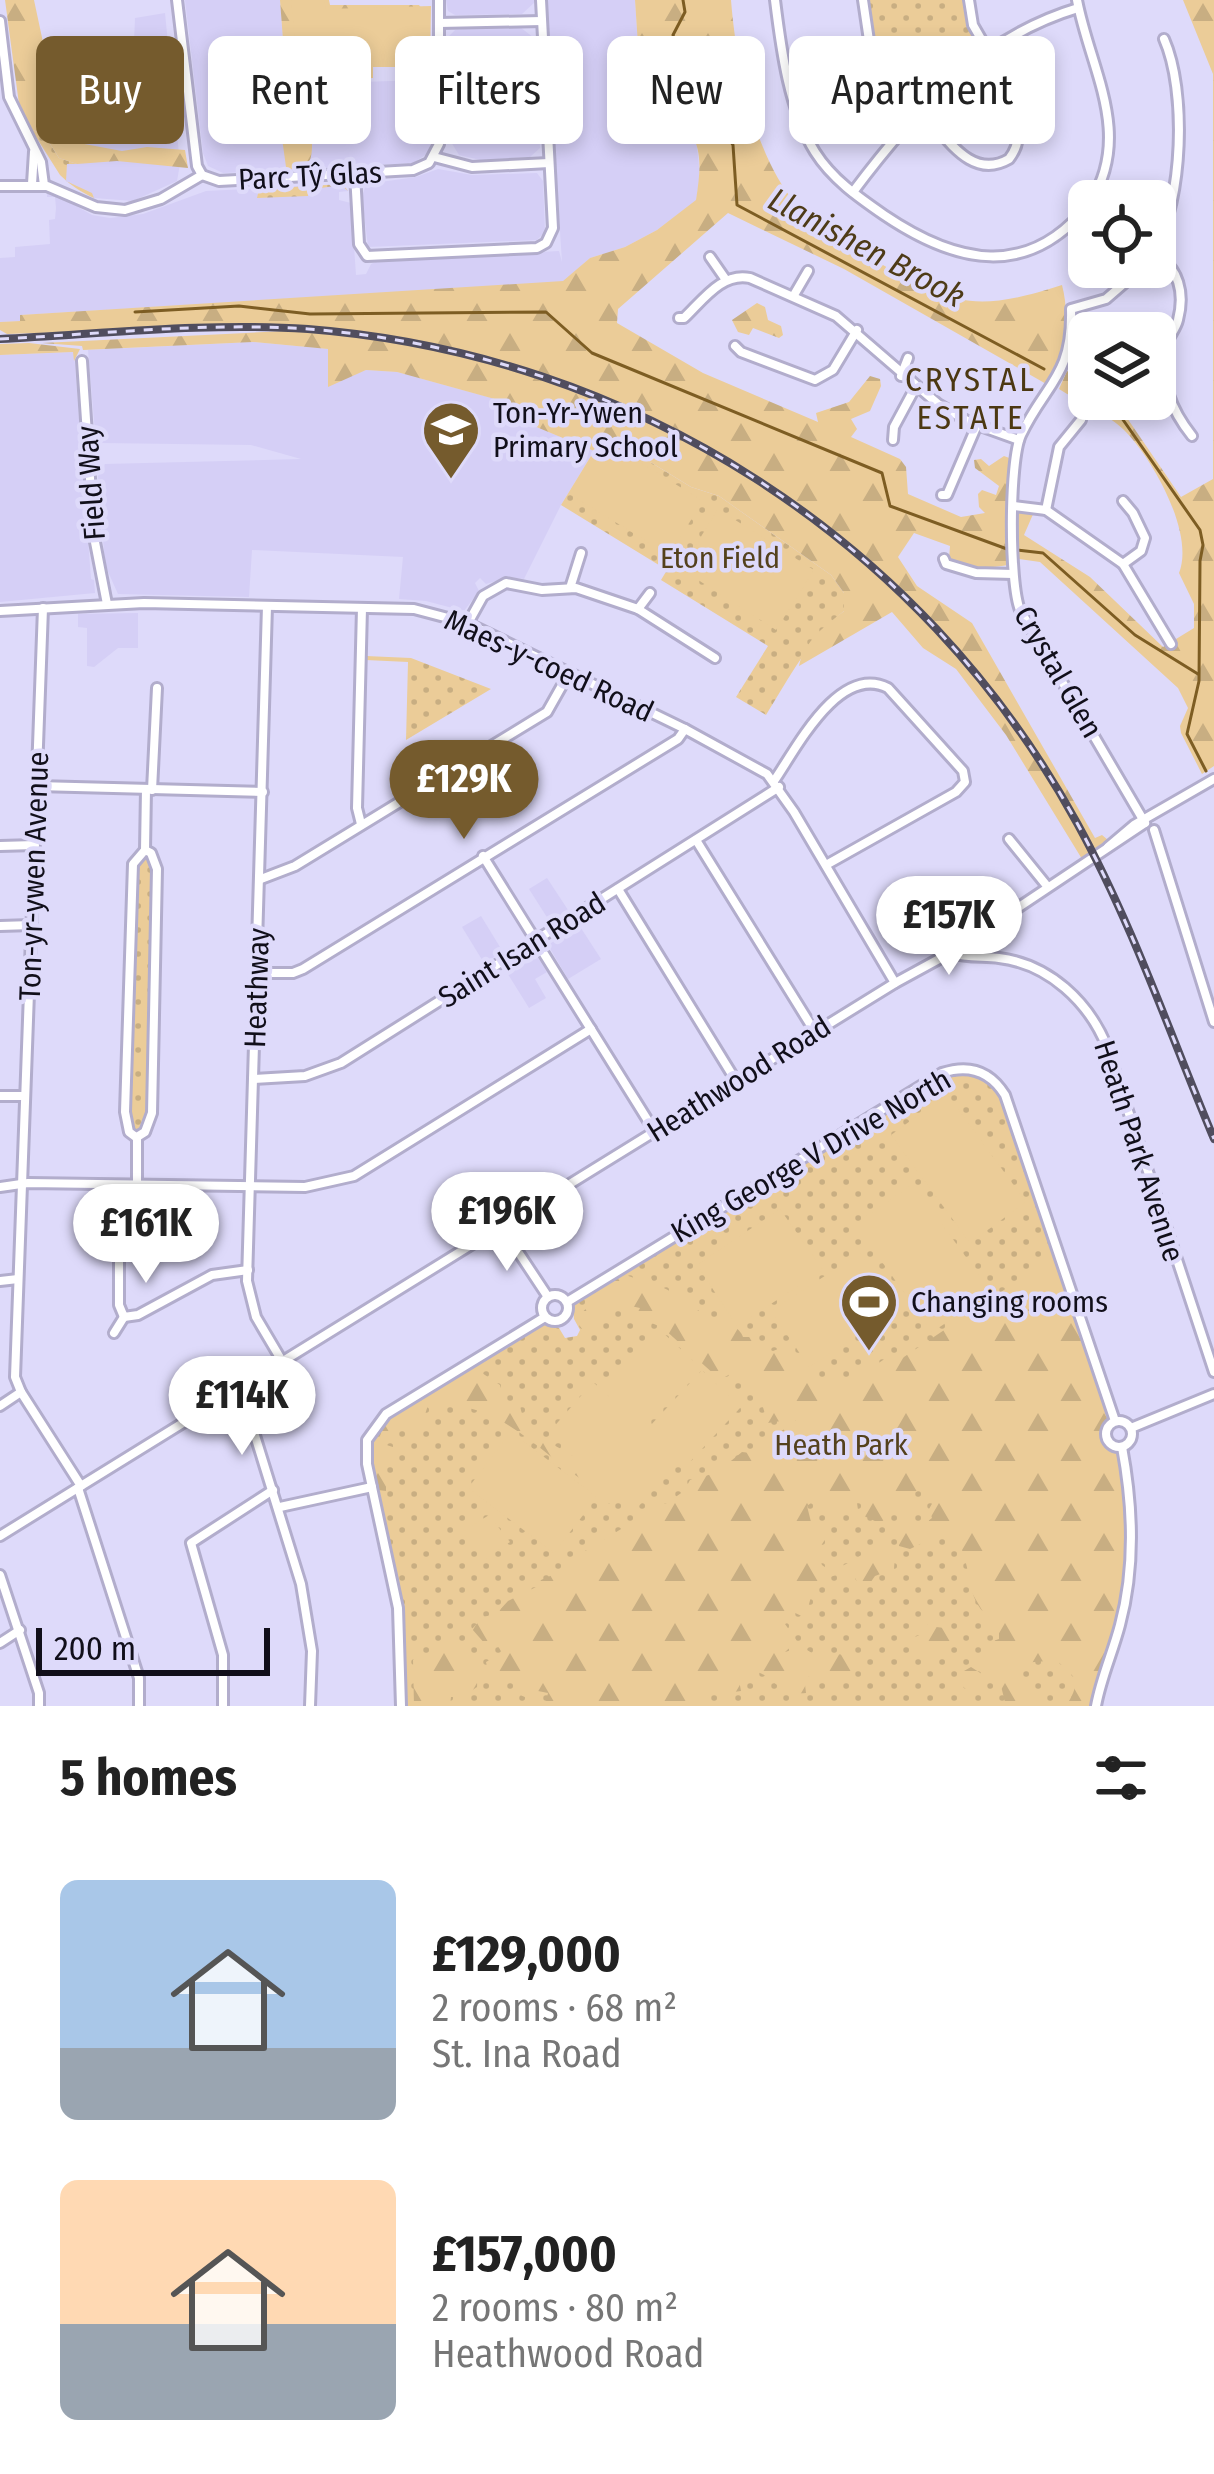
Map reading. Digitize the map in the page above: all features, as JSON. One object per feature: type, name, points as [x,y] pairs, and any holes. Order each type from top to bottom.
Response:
[{"type":"street","name":"Parc Tŷ Glas","points":[[177,0],[195,158],[202,175],[219,181],[413,170],[434,157]]},
{"type":"street","points":[[439,0],[440,140],[434,157],[472,167],[549,163]]},
{"type":"street","points":[[355,174],[359,244],[367,256],[542,246],[553,233],[541,0]]},
{"type":"street","points":[[775,0],[782,50],[804,129],[824,164],[853,192],[932,244],[980,257],[1007,256],[1045,243],[1068,227]]},
{"type":"street","points":[[863,0],[868,36]]},
{"type":"street","points":[[969,0],[977,36]]},
{"type":"street","points":[[1015,36],[1078,4],[1112,122],[1108,160],[1100,180]]},
{"type":"street","points":[[0,21],[11,104],[41,162],[44,185]]},
{"type":"street","points":[[439,23],[542,21]]},
{"type":"street","points":[[1164,39],[1178,106],[1174,180]]},
{"type":"street","points":[[853,192],[890,144]]},
{"type":"street","points":[[953,144],[969,161],[988,167],[1009,159],[1017,144]]},
{"type":"street","points":[[32,185],[34,150]]},
{"type":"street","points":[[0,186],[44,185],[96,207],[125,210],[161,200],[202,175]]},
{"type":"street","points":[[710,256],[726,280]]},
{"type":"street","points":[[794,296],[808,271]]},
{"type":"street","points":[[1176,271],[1178,317],[1166,348],[1165,388],[1192,436]]},
{"type":"street","points":[[679,319],[726,280],[745,276],[826,310],[856,330],[915,388],[977,425],[1019,440]]},
{"type":"street","name":"Crystal Glen","points":[[1118,288],[1106,299],[1071,309],[1060,374],[1019,440],[1013,574],[1020,610],[1145,823]]},
{"type":"street","points":[[735,346],[815,380],[833,370],[856,330]]},
{"type":"street","points":[[901,376],[908,358]]},
{"type":"street","name":"Field Way","points":[[82,361],[96,549],[107,604]]},
{"type":"street","points":[[893,440],[894,427],[915,388]]},
{"type":"street","points":[[1046,510],[1059,447],[1082,420]]},
{"type":"street","points":[[942,495],[947,495],[977,425]]},
{"type":"street","points":[[1123,501],[1144,538],[1141,551],[1123,564]]},
{"type":"street","points":[[1014,506],[1046,510],[1123,564],[1171,644]]},
{"type":"street","points":[[570,588],[581,553]]},
{"type":"street","points":[[944,559],[946,564],[976,573],[1013,574]]},
{"type":"street","points":[[467,623],[483,596],[506,584],[551,591],[570,588],[638,609],[715,658]]},
{"type":"street","points":[[638,609],[650,592]]},
{"type":"street","name":"Maes-y-coed Road","points":[[0,611],[107,604],[362,608],[425,610],[467,623],[685,729],[752,764],[776,784],[895,983]]},
{"type":"street","name":"Heathway","points":[[267,606],[248,1270],[253,1308],[282,1361]]},
{"type":"street","name":"Ton-yr-ywen Avenue","points":[[43,608],[15,1370],[21,1392],[79,1487],[137,1672],[139,1706]]},
{"type":"street","points":[[361,824],[357,808],[362,608]]},
{"type":"street","points":[[261,879],[295,866],[548,712],[569,673]]},
{"type":"street","points":[[776,784],[821,708],[862,686],[884,685],[964,771],[961,788],[826,865]]},
{"type":"street","points":[[137,1138],[125,1119],[133,864],[145,850],[157,688]]},
{"type":"street","points":[[257,973],[297,972],[678,739],[685,729]]},
{"type":"street","name":"Heathwood Road","points":[[0,1536],[950,953],[1214,779]]},
{"type":"street","name":"Saint Isan Road","points":[[254,1079],[295,1078],[330,1069],[618,890],[776,784]]},
{"type":"street","points":[[37,786],[263,792]]},
{"type":"street","points":[[1154,830],[1214,1022]]},
{"type":"street","points":[[695,839],[815,1032]]},
{"type":"street","points":[[1009,839],[1047,886]]},
{"type":"street","points":[[0,846],[35,844]]},
{"type":"street","points":[[137,1185],[137,1138],[151,1120],[152,1095],[157,869],[145,850]]},
{"type":"street","points":[[484,856],[655,1132]]},
{"type":"street","points":[[618,890],[736,1081]]},
{"type":"street","points":[[0,926],[32,925]]},
{"type":"street","name":"Heath Park Avenue","points":[[950,953],[1008,959],[1034,968],[1062,985],[1092,1017],[1107,1047],[1214,1372]]},
{"type":"street","points":[[0,1187],[315,1187],[346,1180],[591,1029]]},
{"type":"street","name":"King George V Drive North","points":[[567,1302],[942,1073],[977,1070],[993,1079],[1005,1095],[1115,1421]]},
{"type":"street","points":[[0,1096],[25,1096]]},
{"type":"street","points":[[118,1185],[119,1305],[124,1317]]},
{"type":"street","points":[[501,1226],[548,1297]]},
{"type":"street","points":[[114,1333],[124,1317],[138,1315],[212,1275],[248,1270]]},
{"type":"street","points":[[0,1281],[18,1280]]},
{"type":"street","points":[[544,1317],[554,1322],[563,1319],[569,1309],[560,1296],[548,1297]]},
{"type":"street","points":[[544,1317],[542,1307],[548,1297]]},
{"type":"street","points":[[401,1706],[398,1607],[366,1447],[380,1419],[544,1317]]},
{"type":"street","points":[[240,1387],[280,1507],[309,1621],[310,1706]]},
{"type":"street","points":[[0,1406],[21,1392]]},
{"type":"street","points":[[1131,1429],[1214,1394]]},
{"type":"street","points":[[1115,1421],[1131,1429],[1130,1441],[1122,1447],[1106,1439],[1115,1421]]},
{"type":"street","points":[[1096,1706],[1130,1574],[1130,1505],[1122,1447]]},
{"type":"street","points":[[280,1507],[372,1487]]},
{"type":"street","points":[[223,1706],[223,1655],[190,1543],[273,1490]]},
{"type":"street","points":[[0,1575],[39,1706]]},
{"type":"street","points":[[0,1643],[20,1630]]},
{"type":"shaded area","points":[[185,0],[280,0],[283,36],[208,36],[208,144],[291,144],[293,170],[223,173],[208,166]]},
{"type":"shaded area","points":[[446,0],[535,2],[522,14],[455,15],[448,11]]},
{"type":"shaded area","points":[[545,0],[635,0],[637,36],[607,36],[607,144],[697,144],[700,176],[696,201],[657,230],[590,258],[563,282],[21,315],[21,321],[0,322],[0,258],[15,257],[15,247],[50,244],[49,220],[55,219],[56,208],[55,197],[47,193],[92,215],[110,218],[143,214],[206,191],[343,184],[348,191],[339,192],[339,200],[351,203],[356,275],[366,274],[378,261],[559,251],[562,262],[554,144],[583,144],[583,36],[547,36]]},
{"type":"shaded area","points":[[165,13],[167,36],[134,36],[135,18]]},
{"type":"shaded area","points":[[520,27],[531,36],[449,36],[471,28]]},
{"type":"shaded area","points":[[395,81],[395,144],[431,144],[427,154],[413,163],[304,169],[303,144],[371,144],[371,82]]},
{"type":"shaded area","points":[[56,144],[178,144],[177,181],[133,201],[94,198],[66,181]]},
{"type":"shaded area","points":[[452,144],[540,144],[530,157],[480,160],[459,155]]},
{"type":"shaded area","points":[[438,169],[472,175],[537,173],[543,181],[545,232],[537,240],[368,247],[362,197],[366,184]]},
{"type":"shaded area","points":[[253,342],[328,349],[351,375],[366,370],[397,372],[525,407],[534,426],[594,451],[524,579],[509,577],[486,584],[480,578],[475,583],[479,591],[464,611],[399,599],[403,557],[252,550],[249,597],[118,594],[105,565],[98,476],[105,464],[301,459],[251,445],[101,443],[95,432],[88,350]]},
{"type":"shaded area","points":[[74,352],[95,593],[0,602],[0,355]]},
{"type":"shaded area","points":[[138,613],[138,648],[118,648],[94,667],[87,666],[87,628],[78,627],[78,614]]},
{"type":"shaded area","points":[[547,878],[568,910],[550,922],[529,889]]},
{"type":"shaded area","points":[[481,916],[503,952],[484,963],[462,927]]},
{"type":"shaded area","points":[[579,925],[601,959],[568,979],[548,945]]},
{"type":"shaded area","points":[[535,953],[547,972],[535,979],[546,998],[529,1008],[506,971]]},
{"type":"green space","points":[[5,0],[34,0],[42,36],[36,36],[36,132],[19,104]]},
{"type":"green space","points":[[280,0],[419,5],[422,9],[371,56],[371,36],[283,36]]},
{"type":"green space","points":[[291,0],[324,0],[326,9],[431,6],[430,36],[395,36],[395,67],[373,67],[373,78],[371,36],[295,36]]},
{"type":"green space","points":[[635,0],[731,0],[735,36],[637,36]]},
{"type":"green space","points":[[866,0],[967,0],[976,36],[872,36]]},
{"type":"green space","points":[[1183,0],[1214,0],[1214,766],[1202,774],[1181,733],[1188,708],[1178,688],[1040,562],[1019,559],[1018,510],[1034,512],[1024,535],[1090,577],[1163,647],[1194,628],[1194,604],[1179,573],[1181,538],[1168,496],[1134,442],[1111,420],[1128,420],[1181,497],[1213,479],[1213,74]]},
{"type":"green space","points":[[40,144],[50,144],[59,158],[77,164],[67,164],[66,181]]},
{"type":"green space","points":[[50,144],[122,151],[147,147],[185,150],[188,168],[117,161],[77,164],[59,158]]},
{"type":"green space","points":[[283,144],[312,144],[305,172],[287,174]]},
{"type":"green space","points":[[762,144],[783,186],[815,222],[900,275],[944,295],[985,301],[1062,285],[1064,336],[1048,385],[844,269],[728,213],[618,309],[617,323],[703,373],[818,422],[816,413],[849,402],[870,376],[880,379],[870,411],[851,419],[857,429],[851,437],[900,459],[906,467],[908,494],[961,517],[985,513],[978,494],[982,490],[996,495],[999,486],[975,468],[974,460],[989,466],[1004,456],[1012,459],[1008,565],[978,567],[957,562],[949,559],[950,546],[914,533],[898,557],[917,586],[972,623],[1095,838],[1102,835],[1108,845],[1082,859],[1006,735],[956,669],[923,648],[892,612],[799,666],[811,641],[844,611],[844,593],[831,575],[719,496],[691,487],[608,436],[594,451],[534,426],[524,407],[397,372],[366,370],[328,387],[328,349],[253,342],[83,350],[82,346],[42,343],[285,331],[276,326],[7,334],[0,330],[0,322],[20,321],[20,315],[563,281],[590,258],[657,230],[696,200],[697,147]]},
{"type":"green space","points":[[343,184],[348,191],[341,185],[308,190],[308,196],[257,198],[259,189]]},
{"type":"green space","points":[[757,303],[765,307],[768,320],[781,326],[779,338],[753,328],[749,335],[738,332],[732,320]]},
{"type":"green space","points":[[0,344],[80,349],[74,361],[73,352],[0,355]]},
{"type":"green space","points":[[1068,372],[1068,394],[1059,389]]},
{"type":"green space","name":"Eton Field","points":[[608,436],[691,487],[719,496],[831,575],[844,593],[844,611],[810,646],[766,715],[736,697],[768,646],[661,580],[667,570],[561,505]]},
{"type":"green space","points":[[605,441],[703,501],[669,555],[571,495]]},
{"type":"green space","points":[[718,509],[814,570],[776,630],[681,569]]},
{"type":"green space","points":[[366,656],[411,658],[491,689],[406,740],[408,662],[366,660]]},
{"type":"green space","points":[[147,854],[154,865],[149,1114],[137,1133],[127,1119],[135,867],[139,857]]},
{"type":"green space","name":"Heath Park","points":[[959,1071],[985,1077],[1004,1096],[1110,1415],[1103,1429],[1104,1441],[1120,1455],[1127,1521],[1123,1582],[1094,1706],[403,1706],[400,1610],[368,1459],[369,1441],[388,1415],[543,1321],[559,1328],[565,1338],[577,1336],[580,1330],[573,1301],[942,1076]]},
{"type":"green space","points":[[947,1094],[1026,1202],[970,1243],[891,1135]]},
{"type":"green space","points":[[913,1184],[992,1293],[932,1332],[855,1224]]},
{"type":"green space","points":[[780,1209],[823,1270],[737,1326],[697,1265]]},
{"type":"green space","points":[[860,1253],[899,1308],[809,1367],[771,1311]]},
{"type":"green space","points":[[1050,1259],[1057,1261],[1090,1361],[1095,1361],[1096,1378],[1104,1385],[1101,1391],[1108,1416],[1101,1440],[1114,1451],[1126,1484],[1130,1517],[1124,1559],[1130,1583],[1117,1601],[1121,1609],[1093,1706],[1066,1706],[1075,1682],[1052,1655],[1047,1661],[1022,1663],[1023,1676],[1042,1706],[1006,1706],[998,1674],[982,1666],[993,1641],[999,1639],[999,1625],[981,1609],[972,1592],[962,1550],[948,1547],[945,1537],[910,1549],[899,1546],[897,1527],[924,1524],[932,1518],[927,1485],[911,1495],[916,1514],[910,1521],[889,1508],[886,1519],[879,1523],[864,1516],[863,1495],[856,1496],[858,1510],[847,1514],[811,1503],[807,1506],[811,1522],[824,1528],[826,1538],[817,1552],[829,1570],[877,1550],[895,1555],[894,1569],[875,1576],[868,1586],[858,1583],[851,1571],[822,1581],[806,1618],[793,1612],[792,1620],[785,1624],[797,1641],[785,1652],[802,1647],[822,1659],[836,1654],[857,1656],[857,1668],[839,1682],[804,1676],[806,1693],[795,1693],[754,1671],[745,1672],[739,1680],[741,1691],[726,1693],[716,1681],[708,1683],[707,1706],[568,1706],[566,1696],[559,1706],[546,1701],[548,1693],[521,1695],[511,1677],[505,1683],[490,1681],[486,1662],[502,1653],[498,1646],[486,1645],[472,1629],[483,1617],[496,1614],[541,1580],[575,1565],[585,1551],[631,1523],[640,1510],[667,1503],[690,1480],[716,1473],[742,1452],[751,1453],[764,1445],[767,1432],[779,1433],[796,1420],[795,1413],[768,1423],[761,1401],[736,1371],[721,1379],[716,1376],[663,1328],[636,1316],[640,1308],[612,1306],[583,1330],[575,1320],[620,1273],[637,1279],[650,1276],[654,1284],[708,1319],[730,1324],[743,1337],[758,1337],[763,1347],[778,1349],[825,1383],[839,1378],[852,1381],[886,1358],[895,1363]]},
{"type":"green space","points":[[659,1329],[699,1366],[645,1424],[605,1387]]},
{"type":"green space","points":[[479,1361],[482,1373],[500,1385],[504,1400],[520,1404],[538,1435],[613,1487],[618,1499],[613,1504],[602,1503],[594,1487],[514,1429],[465,1407],[429,1402],[421,1427],[403,1423],[391,1439],[380,1436],[386,1423],[408,1402]]},
{"type":"green space","points":[[702,1370],[741,1407],[689,1463],[649,1427]]},
{"type":"green space","points":[[593,1382],[681,1460],[638,1507],[551,1430]]},
{"type":"green space","points":[[511,1432],[597,1497],[554,1553],[468,1488]]},
{"type":"green space","points":[[377,1442],[396,1448],[398,1455],[386,1465],[386,1491],[378,1490],[372,1478],[371,1446]]},
{"type":"green space","points":[[489,1515],[510,1542],[483,1561],[462,1532]]},
{"type":"green space","points":[[928,1619],[945,1628],[953,1640],[948,1648],[934,1646],[935,1658],[928,1653],[922,1658],[911,1650],[915,1637],[926,1632]]},
{"type":"green space","points":[[451,1642],[463,1644],[478,1668],[477,1687],[462,1697],[451,1697],[450,1706],[414,1706],[413,1660],[418,1654],[429,1658]]},
{"type":"green space","points":[[971,1667],[985,1676],[988,1691],[961,1685],[957,1675]]},
{"type":"waterway","name":"Llanishen Brook","points":[[683,0],[685,12],[673,35],[687,77],[733,145],[737,205],[1044,369]]},
{"type":"waterway","points":[[135,312],[239,306],[310,314],[546,312],[592,353],[882,473],[890,506],[1007,549]]},
{"type":"waterway","name":"Llanishen Brook","points":[[1123,420],[1200,530],[1199,681],[1187,734],[1206,771]]},
{"type":"waterway","points":[[1017,550],[1043,553],[1135,635],[1198,674]]},
{"type":"railway","points":[[0,339],[270,327],[427,346],[542,377],[652,421],[755,478],[850,548],[936,629],[1012,721],[1097,861],[1214,1139]]},
{"type":"place","name":"Ton-Yr-Ywen Primary School","points":[[451,481]]},
{"type":"place","name":"Changing rooms","points":[[869,1353]]},
{"type":"district","name":"CRYSTAL ESTATE","points":[[971,398]]}]
